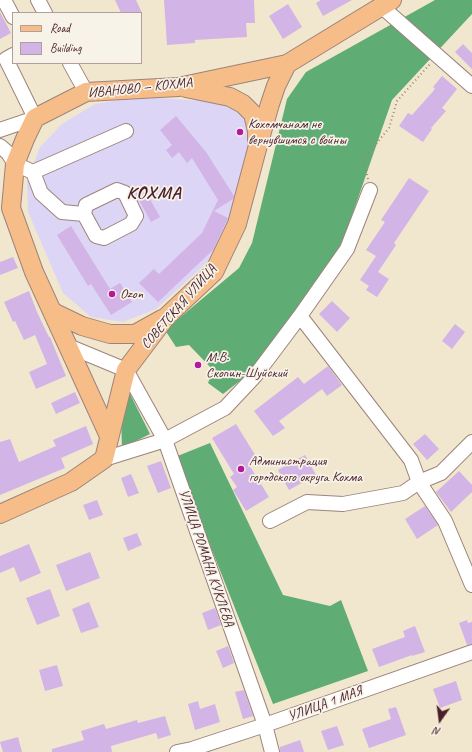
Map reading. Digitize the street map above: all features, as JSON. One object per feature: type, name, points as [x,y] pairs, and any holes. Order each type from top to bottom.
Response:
[{"type":"main road","points":[[287,64],[387,3]]},
{"type":"main road","name":"ИВАНОВО — КОХМА","points":[[35,118],[86,92],[178,87],[287,64]]},
{"type":"main road","name":"СОВЕТСКАЯ УЛИЦА","points":[[104,459],[126,370],[166,317],[214,272],[237,224],[276,86],[287,64]]},
{"type":"main road","points":[[178,87],[230,97],[243,104],[253,114],[257,131],[257,149]]},
{"type":"main road","points":[[35,118],[15,164],[11,208],[34,272],[110,436]]},
{"type":"main road","points":[[53,312],[82,326],[110,334],[135,334],[166,317]]},
{"type":"main road","points":[[0,514],[71,482],[104,459]]},
{"type":"street","points":[[4,0],[12,15]]},
{"type":"street","points":[[38,0],[44,12]]},
{"type":"street","points":[[387,3],[438,55],[472,86]]},
{"type":"street","points":[[0,130],[35,118],[6,58]]},
{"type":"street","points":[[71,64],[86,92]]},
{"type":"street","points":[[33,172],[126,131]]},
{"type":"street","points":[[0,146],[8,153],[15,164],[33,172],[41,193],[62,212],[84,214]]},
{"type":"street","points":[[104,459],[165,440],[225,408],[255,376],[300,316],[347,249],[370,190]]},
{"type":"street","points":[[300,316],[411,460],[419,482],[445,521],[472,585]]},
{"type":"street","points":[[68,346],[126,370]]},
{"type":"street","name":"УЛИЦА РОМАНА КУКЛЕВА","points":[[126,370],[165,440],[265,725],[272,752]]},
{"type":"street","points":[[270,521],[307,502],[342,504],[403,493],[419,482],[441,473],[472,442]]},
{"type":"street","name":"УЛИЦА 1 МАЯ","points":[[177,752],[192,749],[265,725],[472,652]]},
{"type":"path","points":[[370,190],[364,159],[389,128],[397,101],[438,55]]},
{"type":"shaded area","points":[[138,97],[222,102],[237,110],[254,131],[222,246],[199,270],[156,309],[123,322],[91,317],[63,293],[28,212],[27,182],[40,147],[62,124],[95,104]]},
{"type":"green space","points":[[435,0],[472,0],[472,14],[392,100],[339,253],[255,369],[223,394],[208,383],[213,370],[189,345],[176,347],[165,330],[239,268],[252,243],[287,99],[306,72]]},
{"type":"green space","points":[[129,392],[150,434],[122,448],[121,416]]},
{"type":"green space","points":[[210,443],[283,595],[330,606],[341,600],[368,671],[273,704],[175,457]]},
{"type":"building","points":[[115,0],[136,0],[142,12],[121,12]]},
{"type":"building","points":[[164,0],[254,0],[255,23],[246,23],[247,37],[195,40],[195,43],[167,45]]},
{"type":"building","points":[[321,0],[352,0],[323,16],[316,3]]},
{"type":"building","points":[[288,4],[302,27],[283,39],[269,16]]},
{"type":"building","points":[[0,12],[11,33],[0,39]]},
{"type":"building","points":[[463,44],[472,53],[472,69],[455,52]]},
{"type":"building","points":[[442,76],[457,89],[442,108],[446,111],[431,128],[432,129],[423,142],[399,126],[408,113],[412,115],[435,89],[433,87]]},
{"type":"building","points":[[176,116],[206,152],[234,196],[233,199],[214,211],[228,218],[213,250],[158,302],[139,283],[154,269],[159,274],[202,233],[218,200],[192,158],[187,163],[179,152],[172,158],[166,150],[172,145],[160,130]]},
{"type":"building","points":[[409,178],[429,191],[394,243],[396,245],[378,272],[389,279],[377,297],[366,290],[369,286],[360,280],[376,256],[366,250],[385,222],[381,220]]},
{"type":"building","points":[[142,185],[160,217],[151,222],[133,189]]},
{"type":"building","points":[[71,226],[110,289],[120,283],[132,302],[111,315],[91,284],[88,286],[57,235]]},
{"type":"building","points":[[13,257],[18,268],[0,275],[0,262]]},
{"type":"building","points":[[29,291],[66,376],[36,389],[29,372],[47,364],[35,335],[24,340],[15,321],[13,322],[4,302]]},
{"type":"building","points":[[332,301],[350,318],[337,332],[319,314]]},
{"type":"building","points":[[455,324],[465,332],[452,349],[442,341]]},
{"type":"building","points":[[328,366],[342,385],[327,396],[322,389],[279,421],[285,428],[273,436],[254,411],[298,377],[304,384]]},
{"type":"building","points":[[75,392],[80,403],[56,414],[51,403]]},
{"type":"building","name":"Администрация городского округа Кохма","points":[[236,424],[257,458],[248,463],[269,497],[246,511],[233,490],[237,487],[230,477],[234,474],[212,438]]},
{"type":"building","points":[[86,426],[93,444],[61,458],[65,468],[0,495],[0,442],[10,439],[19,462],[56,446],[53,440]]},
{"type":"building","points":[[425,434],[439,449],[427,460],[413,444]]},
{"type":"building","points":[[305,455],[316,475],[289,490],[278,470]]},
{"type":"building","points":[[161,461],[171,488],[158,493],[147,466]]},
{"type":"building","points":[[459,471],[472,485],[472,492],[451,512],[436,492]]},
{"type":"building","points":[[131,474],[139,493],[128,497],[121,478]]},
{"type":"building","points":[[97,500],[103,515],[89,520],[83,505]]},
{"type":"building","points":[[425,506],[438,525],[417,539],[405,519]]},
{"type":"building","points":[[137,533],[142,545],[128,551],[123,538]]},
{"type":"building","points":[[29,544],[41,573],[20,582],[14,567],[0,573],[0,556]]},
{"type":"building","points":[[90,552],[100,578],[66,591],[56,565]]},
{"type":"building","points":[[50,589],[60,616],[37,625],[26,598]]},
{"type":"building","points":[[89,602],[99,627],[81,633],[72,609]]},
{"type":"building","points":[[215,608],[221,625],[208,630],[202,613]]},
{"type":"building","points":[[467,620],[468,623],[472,622],[472,644],[467,645],[459,623]]},
{"type":"building","points":[[415,626],[425,652],[379,667],[372,649],[405,637],[403,631]]},
{"type":"building","points":[[228,646],[234,663],[223,668],[216,651]]},
{"type":"building","points":[[57,665],[63,686],[45,691],[39,670]]},
{"type":"building","points":[[456,681],[462,700],[440,708],[433,689]]},
{"type":"building","points":[[244,690],[253,716],[243,719],[235,692]]},
{"type":"building","points":[[198,701],[200,709],[215,704],[220,722],[195,730],[188,704]]},
{"type":"building","points":[[396,707],[406,735],[369,748],[362,729],[391,719],[388,709]]},
{"type":"building","points":[[165,716],[171,735],[158,739],[156,733],[111,746],[112,752],[52,752],[52,749],[84,740],[81,731],[104,724],[106,729],[137,720],[138,723]]},
{"type":"building","points":[[337,726],[344,745],[328,750],[321,731]]},
{"type":"building","points":[[18,737],[22,752],[3,752],[0,742]]},
{"type":"building","points":[[300,740],[304,752],[280,752],[280,747]]},
{"type":"place","name":"Кохомчанам не вернувшимся с войны","points":[[240,132]]},
{"type":"place","name":"Ozon","points":[[112,294]]},
{"type":"place","name":"М.В. Скопин-Шуйский","points":[[198,365]]},
{"type":"place","name":"Администрация городского округа Кохма","points":[[241,469]]},
{"type":"district","name":"КОХМА","points":[[154,194]]}]
